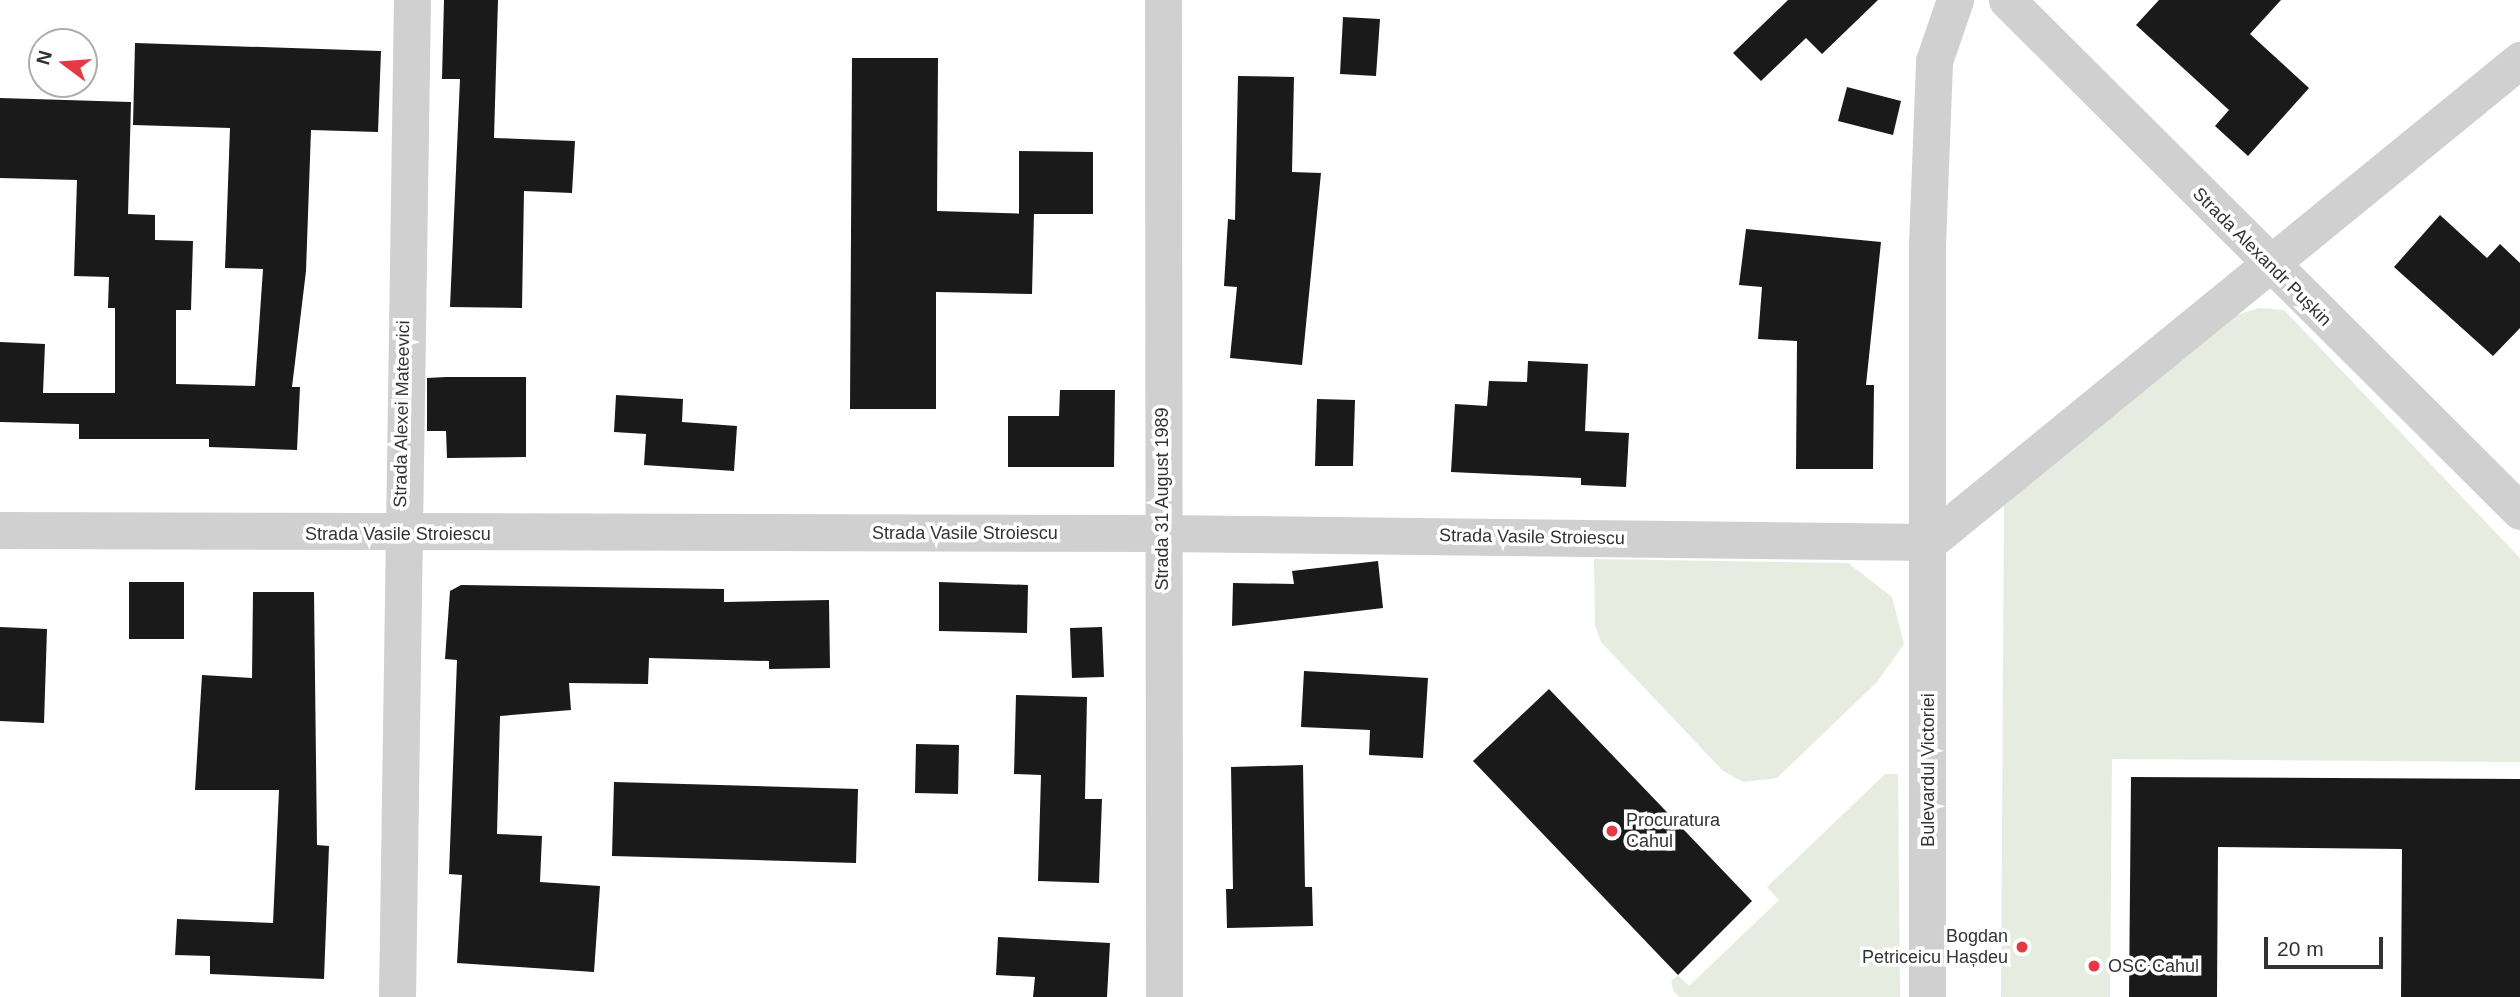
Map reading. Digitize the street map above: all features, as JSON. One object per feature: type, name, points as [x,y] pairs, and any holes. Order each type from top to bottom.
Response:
[{"type":"street","name":"Strada Alexei Mateevici","points":[[397,997],[400,534],[412,0]]},
{"type":"street","name":"Strada 31 August 1989","points":[[1163,0],[1161,533],[1164,997]]},
{"type":"street","name":"Bulevardul Victoriei","points":[[1927,997],[1927,245],[1934,61],[1955,0]]},
{"type":"street","name":"Strada Alexandr Pușkin","points":[[2007,0],[2270,265],[2520,510]]},
{"type":"street","points":[[1929,542],[2520,60]]},
{"type":"street","name":"Strada Vasile Stroiescu","points":[[0,530],[400,534],[1161,533],[1929,542]]},
{"type":"shaded area","points":[[2259,308],[2284,310],[2520,558],[2520,762],[2112,759],[2110,997],[2001,997],[2004,505],[2237,315]]},
{"type":"shaded area","points":[[1594,559],[1848,563],[1892,597],[1904,644],[1877,682],[1777,778],[1743,782],[1723,771],[1601,642],[1595,625]]},
{"type":"shaded area","points":[[1885,774],[1898,774],[1900,997],[1680,997],[1674,992],[1671,981],[1678,975],[1689,986],[1779,900],[1767,887]]},
{"type":"building","points":[[444,0],[498,0],[494,138],[575,141],[572,193],[524,191],[522,308],[450,307],[460,79],[442,79]]},
{"type":"building","points":[[1788,0],[1878,0],[1822,54],[1806,38],[1761,81],[1733,53]]},
{"type":"building","points":[[2159,0],[2281,0],[2250,34],[2309,88],[2248,156],[2215,126],[2229,110],[2136,25]]},
{"type":"building","points":[[1343,17],[1380,19],[1376,76],[1340,74]]},
{"type":"building","points":[[135,43],[381,51],[378,132],[311,130],[306,271],[292,387],[300,387],[297,450],[209,447],[209,439],[79,439],[79,424],[0,422],[0,342],[45,344],[43,393],[115,393],[115,308],[108,308],[109,277],[74,276],[77,180],[0,178],[0,98],[131,102],[128,214],[155,215],[155,240],[193,241],[191,310],[176,310],[176,384],[255,386],[263,269],[225,268],[230,128],[133,125]]},
{"type":"building","points":[[852,58],[938,58],[937,211],[1034,214],[1032,294],[936,292],[936,409],[850,409]]},
{"type":"building","points":[[1238,76],[1294,77],[1292,172],[1321,173],[1302,365],[1230,358],[1237,287],[1224,286],[1228,219],[1235,220]]},
{"type":"building","points":[[1847,87],[1901,101],[1893,135],[1838,121]]},
{"type":"building","points":[[1019,151],[1093,152],[1093,214],[1019,214]]},
{"type":"building","points":[[2440,215],[2487,258],[2500,244],[2520,263],[2520,328],[2493,356],[2394,267]]},
{"type":"building","points":[[1746,229],[1881,242],[1866,385],[1874,385],[1873,469],[1796,469],[1797,341],[1758,339],[1762,287],[1739,285]]},
{"type":"building","points":[[1528,361],[1588,364],[1585,431],[1629,433],[1626,487],[1581,485],[1581,478],[1451,472],[1455,404],[1487,406],[1489,381],[1527,382]]},
{"type":"building","points":[[526,377],[526,457],[447,458],[446,431],[427,431],[427,378]]},
{"type":"building","points":[[1060,390],[1115,390],[1114,467],[1008,467],[1008,416],[1059,416]]},
{"type":"building","points":[[616,395],[683,399],[682,422],[737,426],[734,471],[644,465],[646,434],[614,432]]},
{"type":"building","points":[[1317,399],[1355,400],[1353,466],[1315,466]]},
{"type":"building","points":[[1378,561],[1383,608],[1232,626],[1233,583],[1294,584],[1292,571]]},
{"type":"building","points":[[129,582],[184,582],[184,639],[129,639]]},
{"type":"building","points":[[939,582],[1028,585],[1027,633],[939,631]]},
{"type":"building","points":[[461,585],[724,589],[724,602],[829,600],[830,668],[769,669],[769,661],[649,658],[648,684],[569,683],[571,710],[500,716],[497,834],[542,836],[540,882],[600,886],[594,972],[457,963],[462,875],[449,874],[457,660],[445,659],[450,591]]},
{"type":"building","points":[[253,592],[314,592],[317,845],[329,846],[324,979],[210,974],[210,956],[175,955],[177,919],[273,923],[279,790],[195,790],[202,675],[252,678]]},
{"type":"building","points":[[0,627],[47,629],[44,723],[0,721]]},
{"type":"building","points":[[1102,627],[1104,677],[1072,678],[1070,628]]},
{"type":"building","points":[[1304,671],[1428,678],[1423,758],[1369,755],[1370,730],[1301,727]]},
{"type":"building","name":"Procuratura Cahul","points":[[1549,689],[1752,901],[1678,975],[1473,761]]},
{"type":"building","points":[[1016,695],[1087,697],[1085,799],[1102,799],[1099,883],[1038,881],[1041,775],[1014,774]]},
{"type":"building","points":[[916,744],[959,745],[958,794],[915,793]]},
{"type":"building","points":[[1303,765],[1305,887],[1312,887],[1313,926],[1227,928],[1226,889],[1233,889],[1231,767]]},
{"type":"building","points":[[2131,777],[2520,779],[2520,997],[2401,997],[2402,849],[2218,847],[2217,997],[2129,997]]},
{"type":"building","points":[[614,782],[858,789],[856,863],[612,856]]},
{"type":"building","points":[[998,937],[1110,943],[1107,997],[1033,997],[1035,977],[996,975]]},
{"type":"place","name":"Procuratura Cahul","points":[[1612,831]]},
{"type":"place","name":"Bogdan Petriceicu Hașdeu","points":[[2022,947]]},
{"type":"place","name":"OSC Cahul","points":[[2094,966]]}]
